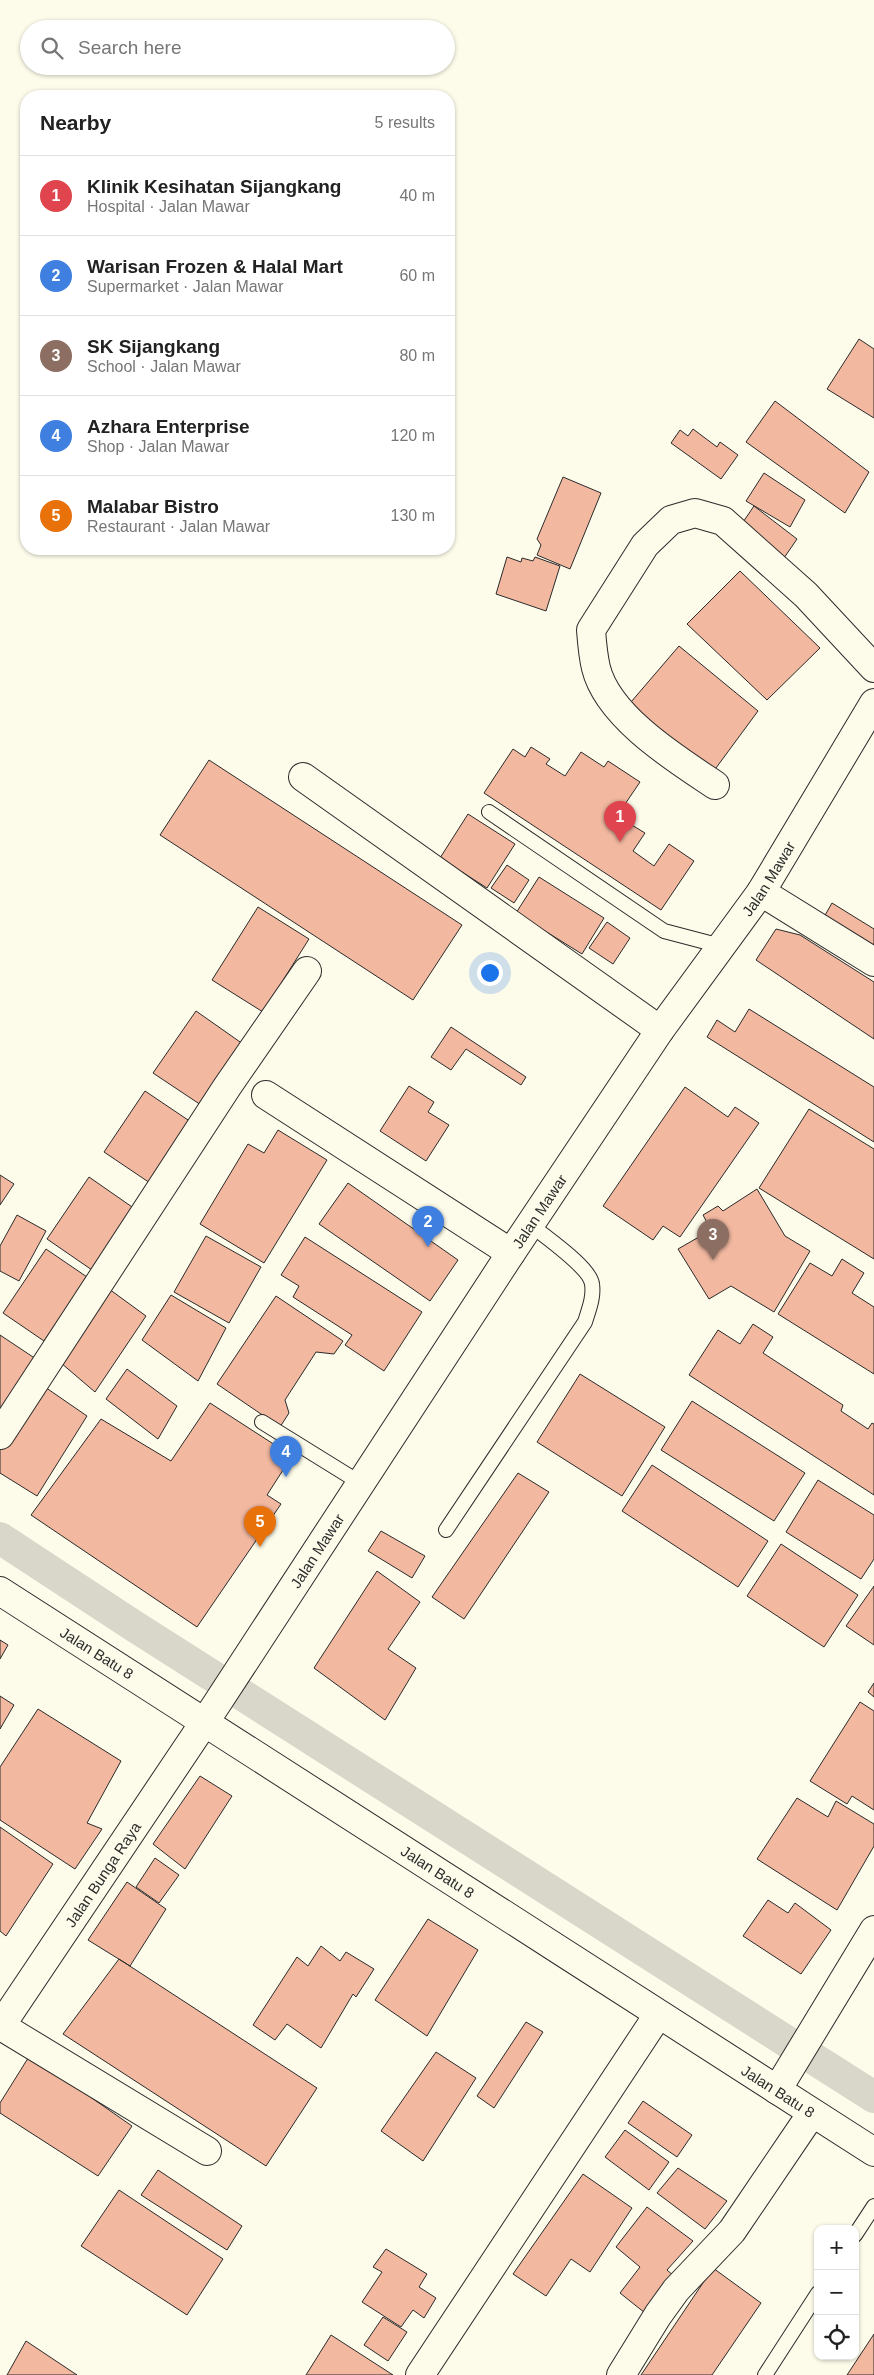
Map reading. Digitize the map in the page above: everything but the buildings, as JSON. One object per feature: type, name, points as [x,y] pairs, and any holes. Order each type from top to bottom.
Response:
[{"type":"street","points":[[715,785],[657,746],[616,706],[596,670],[590,630],[644,544],[671,520],[695,513],[723,520],[806,595],[874,668]]},
{"type":"street","name":"Jalan Mawar","points":[[211,1713],[511,1253],[532,1225],[660,1030],[761,892],[874,703]]},
{"type":"street","points":[[303,777],[660,1030]]},
{"type":"street","points":[[761,892],[874,962]]},
{"type":"street","points":[[0,1435],[227,1087],[307,971]]},
{"type":"street","points":[[266,1095],[511,1253]]},
{"type":"street","name":"Jalan Batu 8","points":[[0,1592],[211,1713],[658,2016],[782,2081],[812,2113],[874,2152]]},
{"type":"street","name":"Jalan Bunga Raya","points":[[0,2027],[211,1713]]},
{"type":"street","points":[[782,2081],[874,1930]]},
{"type":"street","points":[[420,2375],[658,2016]]},
{"type":"street","points":[[0,2027],[207,2151]]},
{"type":"street","points":[[622,2375],[672,2296],[732,2231],[812,2113]]},
{"type":"lane","points":[[489,812],[664,931],[721,946]]},
{"type":"lane","points":[[446,1530],[585,1322],[592,1297],[592,1281],[580,1265],[532,1225]]},
{"type":"lane","points":[[262,1422],[362,1484]]},
{"type":"lane","points":[[859,2229],[874,2206]]},
{"type":"lane","points":[[765,2375],[814,2299]]},
{"type":"waterway","points":[[0,1538],[134,1626],[874,2097]]},
{"type":"place","name":"Klinik Kesihatan Sijangkang","points":[[620,842]]},
{"type":"place","name":"Warisan Frozen & Halal Mart","points":[[428,1247]]},
{"type":"place","name":"SK Sijangkang","points":[[713,1260]]},
{"type":"place","name":"Azhara Enterprise","points":[[286,1477]]},
{"type":"place","name":"Malabar Bistro","points":[[260,1547]]}]
